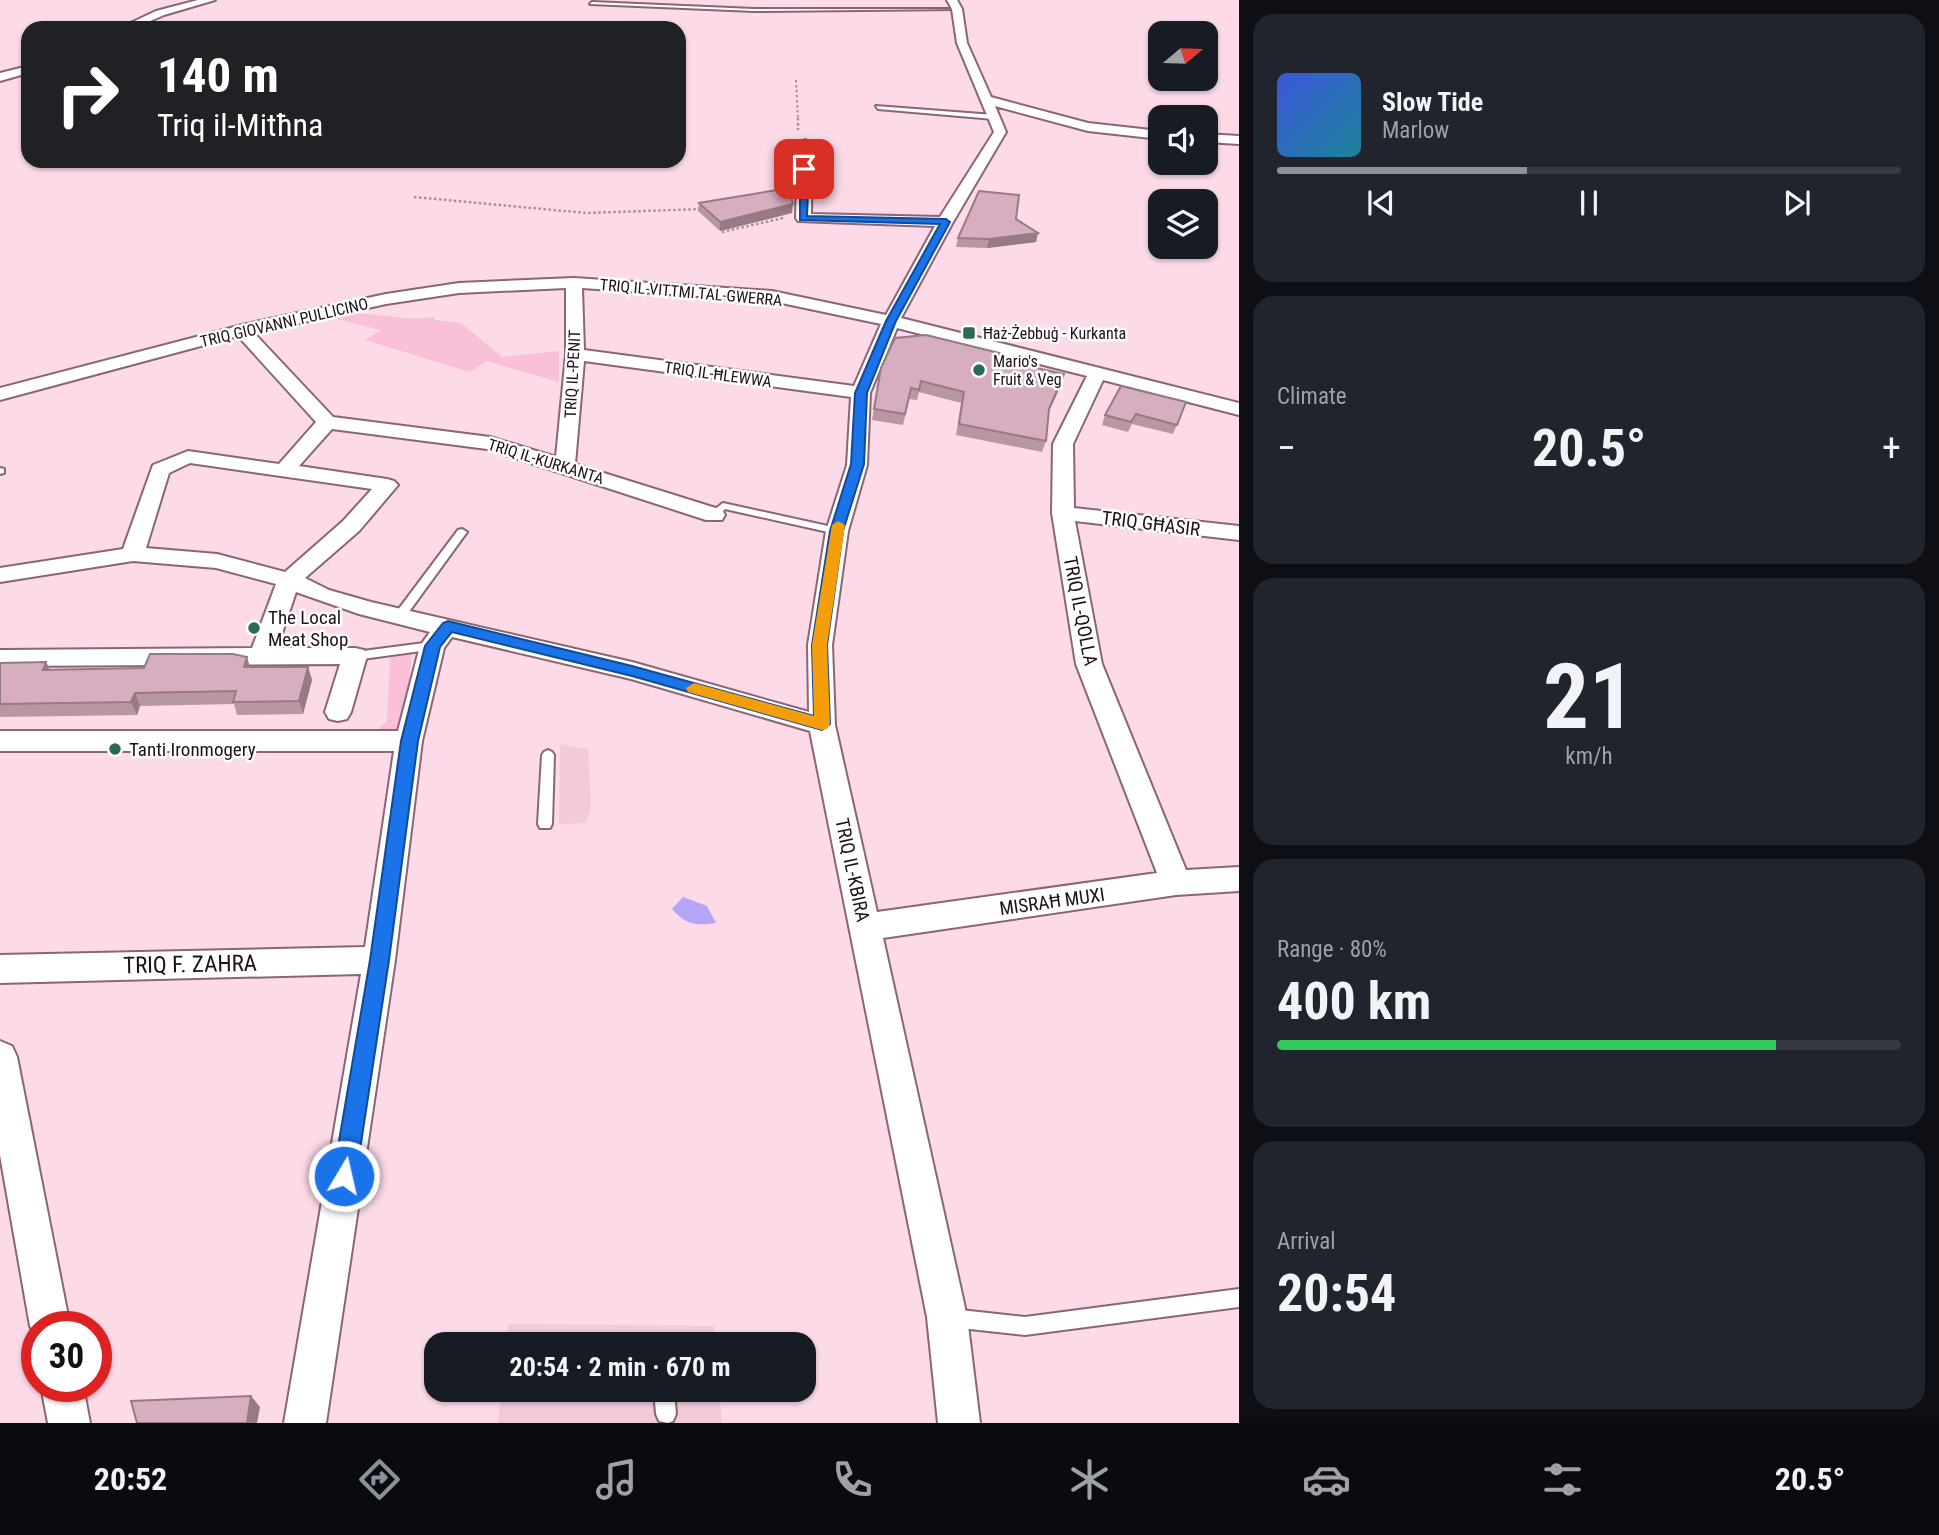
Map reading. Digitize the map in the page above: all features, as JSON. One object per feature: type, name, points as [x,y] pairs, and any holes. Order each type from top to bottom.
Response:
[{"type":"street","points":[[141,21],[160,13],[210,0]]},
{"type":"street","points":[[954,4],[962,43],[994,117]]},
{"type":"street","points":[[0,77],[21,71]]},
{"type":"street","points":[[987,100],[1088,127],[1148,134]]},
{"type":"street","name":"TRIQ IL-KBIRA","points":[[959,1423],[947,1317],[822,724],[820,645],[837,531],[858,464],[861,393],[891,321],[1000,132],[994,117]]},
{"type":"street","points":[[1218,139],[1239,140]]},
{"type":"street","points":[[805,144],[803,218],[946,222]]},
{"type":"street","name":"TRIQ IL-VITTMI TAL-GWERRA","points":[[574,283],[772,296],[891,321],[1239,409]]},
{"type":"street","name":"TRIQ GIOVANNI PULLICINO","points":[[0,394],[242,330],[386,299],[459,288],[574,283]]},
{"type":"street","name":"TRIQ IL-PENIT","points":[[565,466],[575,354],[574,283]]},
{"type":"street","points":[[242,330],[327,422],[283,472]]},
{"type":"street","name":"TRIQ IL-ĦLEWWA","points":[[575,354],[861,393]]},
{"type":"street","name":"TRIQ IL-QOLLA","points":[[1097,374],[1063,444],[1063,513],[1089,664],[1176,883]]},
{"type":"street","name":"TRIQ IL-KURKANTA","points":[[327,422],[489,443],[714,515]]},
{"type":"street","points":[[133,554],[160,469],[188,457],[387,485],[351,526],[289,580],[262,655]]},
{"type":"street","name":"TRIQ GĦASIR","points":[[1063,513],[1239,533]]},
{"type":"street","points":[[0,575],[133,554],[217,561],[289,580],[321,596],[399,617],[440,636],[632,671],[822,724]]},
{"type":"street","points":[[305,1423],[379,960],[410,741],[440,636]]},
{"type":"street","points":[[0,658],[355,656],[338,712]]},
{"type":"street","points":[[0,741],[410,741]]},
{"type":"street","name":"MISRAĦ MUXI","points":[[866,927],[1176,883],[1239,879]]},
{"type":"street","name":"TRIQ F. ZAHRA","points":[[0,969],[379,960]]},
{"type":"street","points":[[0,1057],[47,1311]]},
{"type":"street","points":[[65,1402],[69,1423]]},
{"type":"lane","points":[[592,3],[754,10],[954,4]]},
{"type":"lane","points":[[878,107],[994,117]]},
{"type":"lane","name":"TRIQ IL-KURKANTA","points":[[714,515],[723,506],[837,531]]},
{"type":"lane","points":[[399,617],[462,532]]},
{"type":"lane","points":[[355,656],[440,636]]},
{"type":"lane","points":[[545,824],[548,755]]},
{"type":"lane","points":[[947,1317],[1025,1326],[1239,1298]]},
{"type":"lane","points":[[665,1402],[666,1415]]},
{"type":"path","points":[[796,80],[798,141],[805,144]]},
{"type":"path","points":[[414,197],[586,213],[710,208]]},
{"type":"path","points":[[779,211],[783,218]]},
{"type":"path","points":[[722,232],[783,218],[803,218]]},
{"type":"shaded area","points":[[356,313],[416,319],[434,317],[435,320],[461,323],[502,357],[559,351],[559,382],[487,361],[470,372],[365,340],[381,330],[329,317]]},
{"type":"shaded area","points":[[412,653],[404,730],[389,738],[374,733],[387,721],[390,658]]},
{"type":"shaded area","points":[[560,744],[588,749],[591,807],[586,823],[559,824]]},
{"type":"shaded area","points":[[683,897],[707,906],[716,923],[697,924],[682,918],[672,909]]},
{"type":"shaded area","points":[[508,1324],[714,1326],[714,1332],[507,1332]]},
{"type":"shaded area","points":[[500,1402],[720,1402],[722,1423],[498,1423]]},
{"type":"building","points":[[789,188],[793,204],[720,222],[699,203]]},
{"type":"building","points":[[979,191],[1019,195],[1016,219],[1038,233],[989,239],[958,238]]},
{"type":"building","points":[[926,335],[999,353],[995,359],[1064,374],[1049,409],[1046,441],[959,424],[964,392],[921,381],[919,390],[911,388],[905,414],[874,409],[881,368],[895,338]]},
{"type":"building","points":[[1121,386],[1186,402],[1177,425],[1136,414],[1131,422],[1105,415]]},
{"type":"building","points":[[150,654],[233,654],[247,657],[244,667],[308,667],[299,701],[233,702],[236,691],[135,693],[131,702],[0,704],[0,663],[46,662],[43,670],[144,668]]},
{"type":"building","points":[[251,1396],[247,1423],[137,1423],[131,1401]]},
{"type":"slow traffic","points":[[694,688],[822,724],[820,645],[838,525]]},
{"type":"place","name":"Ħaż-Żebbuġ - Kurkanta","points":[[969,333]]},
{"type":"place","name":"Mario's Fruit & Veg","points":[[979,370]]},
{"type":"place","name":"The Local Meat Shop","points":[[254,628]]},
{"type":"place","name":"Tanti Ironmogery","points":[[115,749]]},
{"type":"route","points":[[344,1176],[379,960],[410,741],[432,646],[448,626],[632,671],[822,724],[820,645],[837,531],[858,464],[861,393],[891,321],[946,222],[803,218],[804,169]]}]
